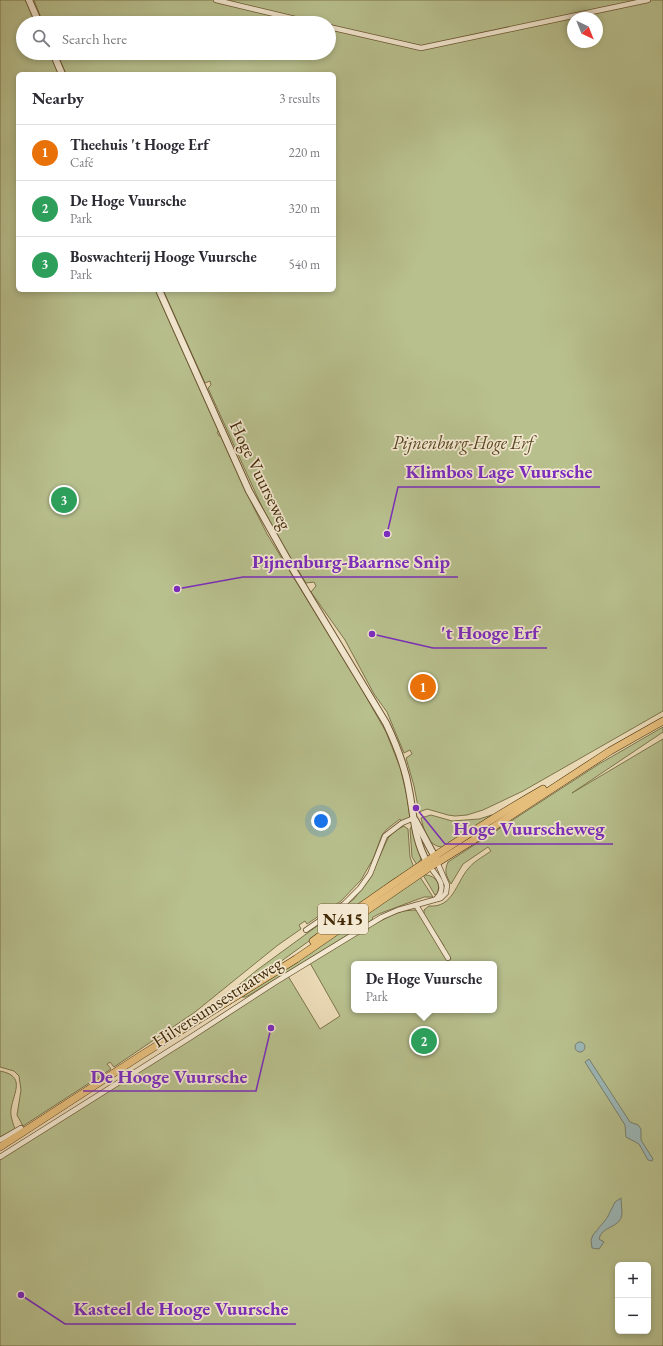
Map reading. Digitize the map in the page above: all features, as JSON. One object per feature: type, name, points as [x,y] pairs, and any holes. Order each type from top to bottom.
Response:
[{"type":"main road","name":"Hilversumsestraatweg","points":[[0,1147],[254,985],[387,887],[436,859],[504,812],[663,721]]},
{"type":"street","points":[[29,0],[36,16]]},
{"type":"street","points":[[216,0],[283,16]]},
{"type":"street","points":[[336,29],[422,48],[648,0]]},
{"type":"street","points":[[56,60],[61,72]]},
{"type":"street","name":"Hoge Vuurseweg","points":[[160,292],[249,491],[294,571],[386,723],[395,742],[404,768],[414,818],[414,828],[428,864]]},
{"type":"street","points":[[306,930],[344,904],[360,888],[370,874],[385,836],[402,823],[414,818]]},
{"type":"street","name":"Hoge Vuurseweg","points":[[414,818],[436,859]]},
{"type":"street","points":[[436,859],[447,885],[447,889],[444,896],[436,900]]},
{"type":"street","points":[[428,864],[440,881],[442,887],[442,891],[436,900]]},
{"type":"street","name":"Hilversumsestraatweg","points":[[0,1157],[343,940],[382,917],[398,910],[436,900]]},
{"type":"street","points":[[416,905],[448,958]]},
{"type":"street","points":[[0,1140],[21,1128]]},
{"type":"green space","points":[[0,0],[26,0],[34,16],[16,16],[16,60],[53,60],[59,72],[16,72],[16,292],[157,292],[219,431],[217,432],[219,436],[221,436],[267,534],[360,686],[386,732],[400,767],[407,796],[410,818],[401,821],[400,819],[382,835],[373,859],[361,880],[341,901],[307,924],[305,921],[299,925],[301,929],[278,945],[195,1012],[114,1067],[110,1062],[107,1064],[111,1069],[23,1126],[17,1115],[21,1090],[19,1076],[14,1071],[0,1067]]},
{"type":"green space","name":"Pijnenburg-Hoge Erf","points":[[34,0],[663,0],[663,711],[523,791],[483,810],[467,815],[448,815],[427,809],[419,812],[414,786],[406,758],[412,754],[410,750],[404,753],[387,712],[374,694],[345,640],[311,592],[316,586],[314,582],[306,583],[277,536],[262,507],[208,388],[211,385],[210,381],[205,383],[164,292],[336,292],[336,72],[65,72],[60,60],[336,60],[336,16],[40,16]]},
{"type":"green space","points":[[663,727],[663,732],[572,793],[663,739],[663,1346],[0,1346],[0,1159],[288,976],[320,1029],[340,1016],[310,963],[365,929],[403,911],[418,911],[440,949],[444,946],[424,915],[424,910],[429,906],[437,906],[444,903],[449,899],[470,866],[491,851],[488,847],[463,864],[451,884],[446,873],[448,862],[599,764]]},
{"type":"green space","points":[[431,815],[452,821],[479,819],[492,815],[443,847],[430,841],[425,832],[421,818]]},
{"type":"green space","points":[[404,826],[408,829],[410,857],[414,868],[394,879],[239,992],[195,1020],[257,970],[354,899],[371,876],[388,838],[396,830]]},
{"type":"green space","points":[[411,827],[413,828],[421,859],[417,865],[412,857]]},
{"type":"green space","points":[[423,875],[431,876],[436,880],[438,883],[437,894],[435,895]]},
{"type":"green space","points":[[420,877],[433,897],[424,897],[373,917],[372,920],[246,997],[242,997]]},
{"type":"green space","points":[[0,1071],[8,1073],[16,1081],[16,1091],[11,1112],[16,1131],[0,1141]]},
{"type":"water","points":[[578,1042],[582,1042],[584,1043],[584,1051],[578,1052],[575,1049],[575,1045]]},
{"type":"water","points":[[589,1059],[630,1122],[638,1125],[641,1129],[641,1140],[653,1159],[652,1161],[648,1160],[639,1144],[626,1137],[625,1125],[585,1062]]},
{"type":"water","points":[[621,1198],[621,1219],[615,1225],[603,1232],[599,1239],[604,1242],[599,1249],[592,1248],[591,1240],[593,1235],[607,1218],[615,1202]]},
{"type":"place","name":"Boswachterij Hooge Vuursche","points":[[64,500]]},
{"type":"place","name":"Klimbos Lage Vuursche","points":[[387,534]]},
{"type":"place","name":"Pijnenburg-Baarnse Snip","points":[[177,589]]},
{"type":"place","name":"'t Hooge Erf","points":[[372,634]]},
{"type":"place","name":"Theehuis 't Hooge Erf","points":[[423,687]]},
{"type":"place","name":"Hoge Vuurscheweg","points":[[416,808]]},
{"type":"place","name":"De Hooge Vuursche","points":[[271,1028]]},
{"type":"place","name":"De Hoge Vuursche","points":[[424,1041]]},
{"type":"place","name":"Kasteel de Hooge Vuursche","points":[[21,1295]]}]
